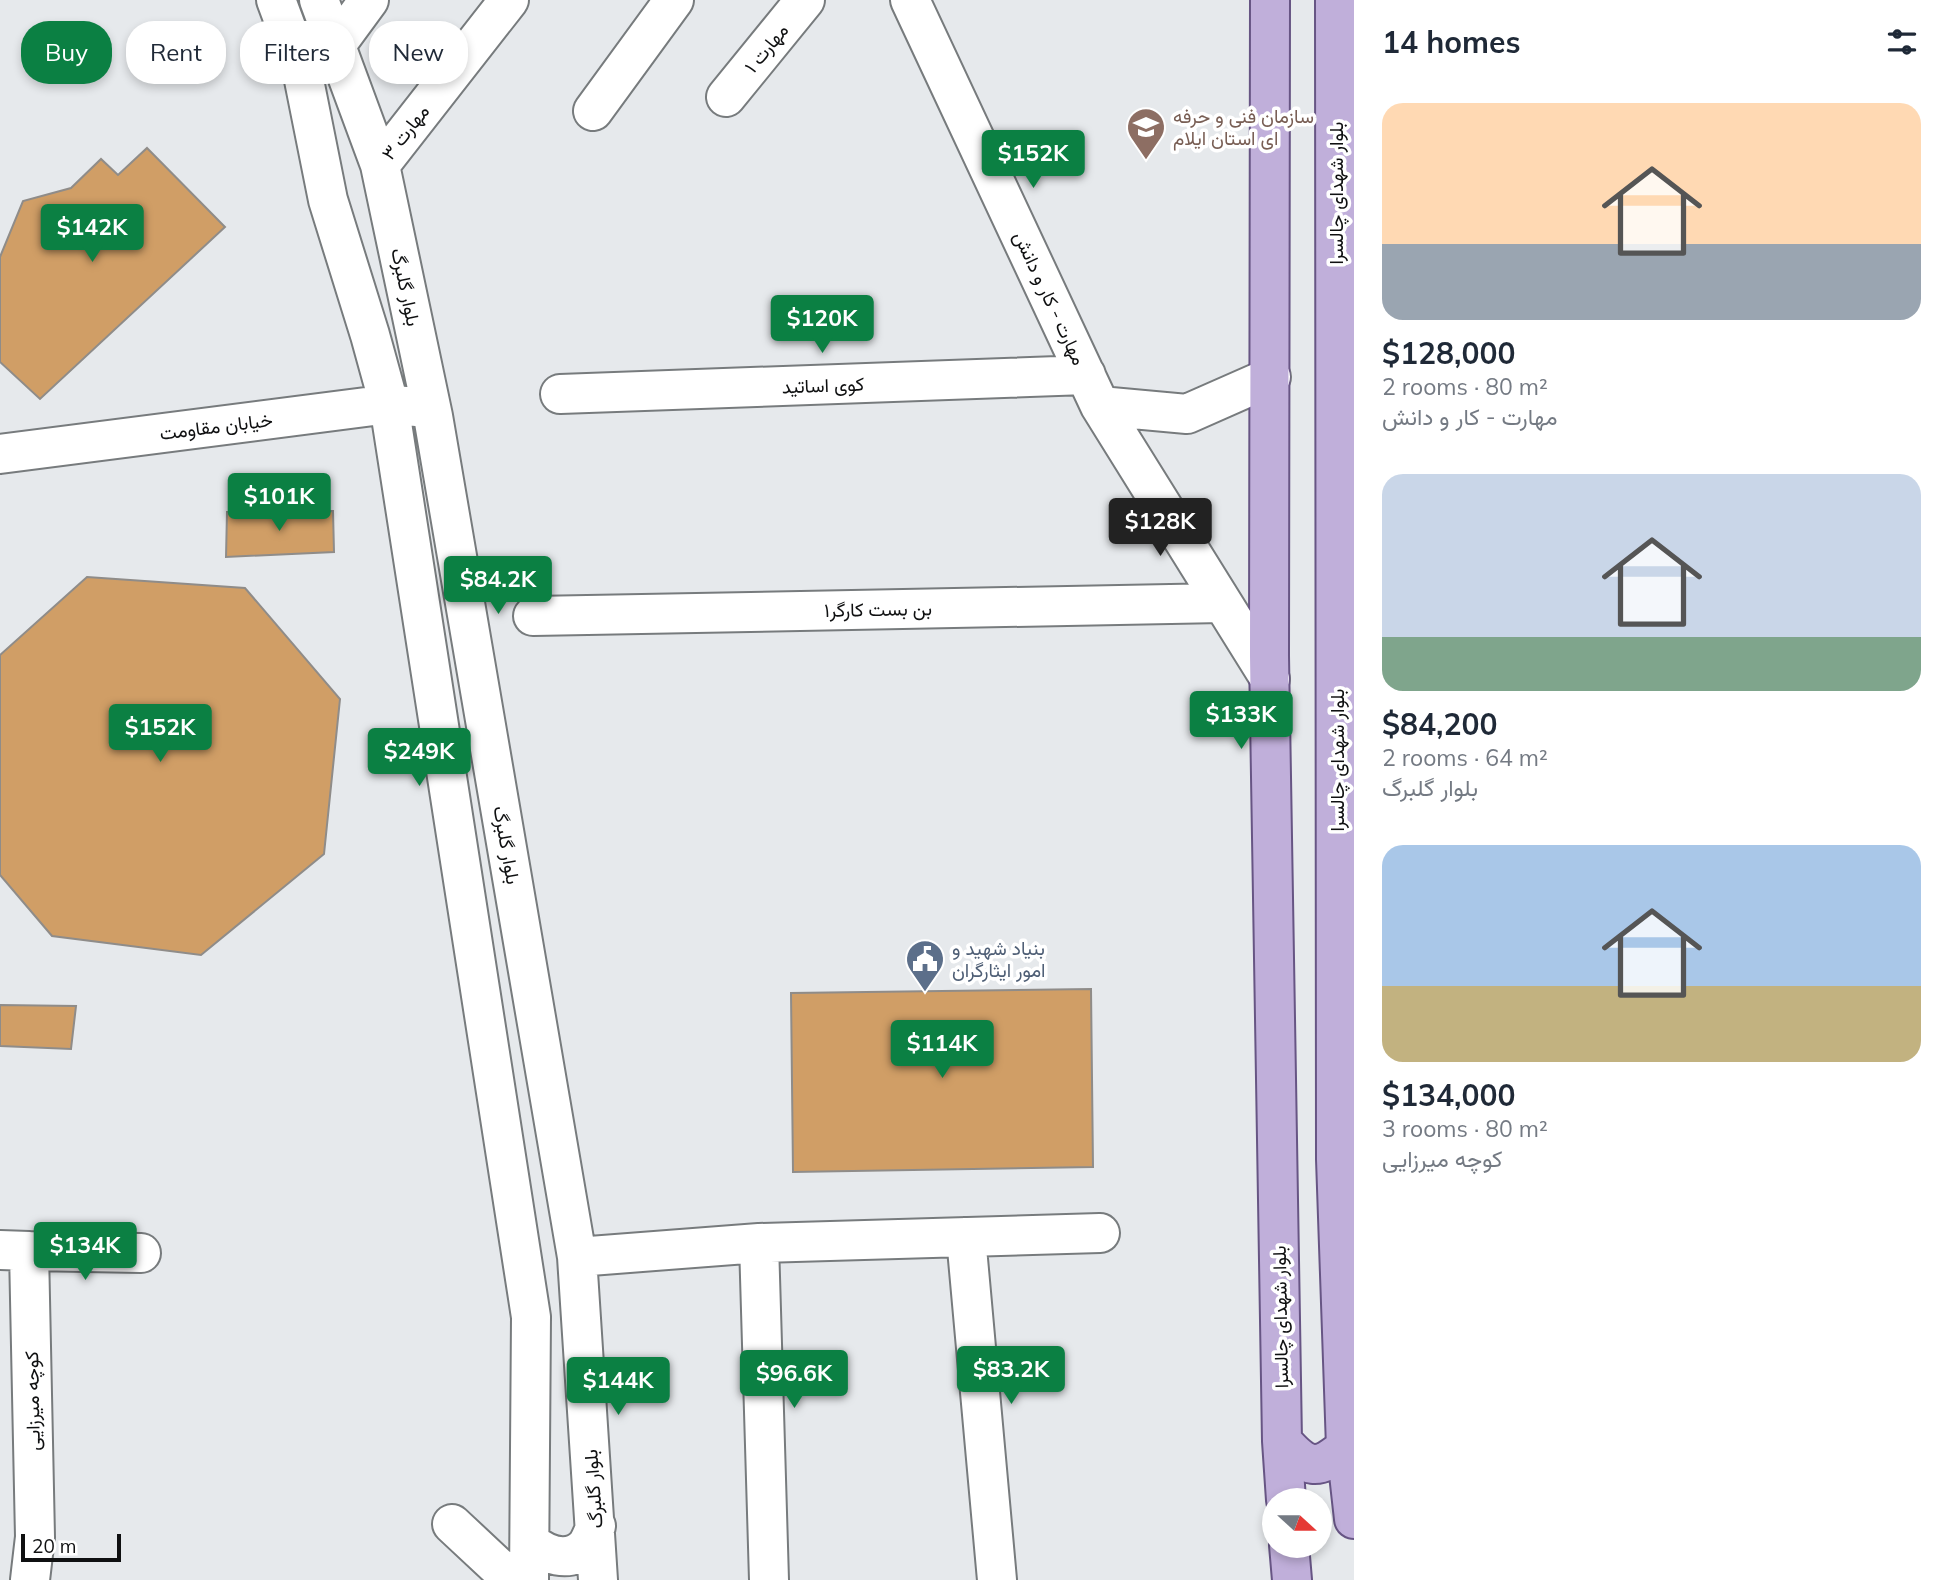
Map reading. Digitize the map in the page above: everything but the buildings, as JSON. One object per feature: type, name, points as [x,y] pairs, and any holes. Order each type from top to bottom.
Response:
[{"type":"main road","name":"بلوار شهدای چالسرا","points":[[1270,0],[1270,679],[1282,1441],[1285,1488]]},
{"type":"main road","name":"بلوار شهدای چالسرا","points":[[1335,0],[1345,85],[1346,1447],[1354,1519]]},
{"type":"main road","points":[[1282,1441],[1297,1458],[1312,1464],[1328,1462],[1346,1447]]},
{"type":"main road","points":[[1290,1558],[1292,1580]]},
{"type":"street","points":[[276,0],[302,70],[328,200],[388,404],[529,1306],[529,1580]]},
{"type":"street","name":"بلوار گلبرگ","points":[[319,0],[327,21]]},
{"type":"street","points":[[354,21],[369,0]]},
{"type":"street","name":"مهارت ۳","points":[[380,165],[509,0]]},
{"type":"street","points":[[593,111],[674,0]]},
{"type":"street","name":"مهارت ۱","points":[[726,97],[806,0]]},
{"type":"street","name":"مهارت - کار و دانش","points":[[910,0],[1093,391],[1270,679]]},
{"type":"street","name":"بلوار گلبرگ","points":[[350,84],[380,165],[432,409],[577,1257],[598,1580]]},
{"type":"street","points":[[1093,391],[1187,414],[1271,377]]},
{"type":"street","name":"کوی اساتید","points":[[560,394],[1093,391]]},
{"type":"street","name":"خیابان مقاومت","points":[[0,454],[388,404],[432,409]]},
{"type":"street","name":"بن بست کارگر۱","points":[[533,616],[1222,603]]},
{"type":"street","points":[[577,1257],[759,1243],[1100,1233]]},
{"type":"street","points":[[966,1237],[997,1580]]},
{"type":"street","points":[[759,1243],[769,1580]]},
{"type":"street","points":[[15,1250],[141,1253]]},
{"type":"street","name":"کوچه میرزایی","points":[[15,1250],[35,1537],[30,1580]]},
{"type":"street","points":[[452,1524],[512,1580]]},
{"type":"street","points":[[530,1542],[542,1552],[555,1557],[570,1555],[585,1547],[596,1526]]},
{"type":"place","name":"سازمان فنی و حرفه ای استان ایلام","points":[[1146,161]]},
{"type":"place","name":"بنیاد شهید و امور ایثارگران","points":[[925,993]]}]
